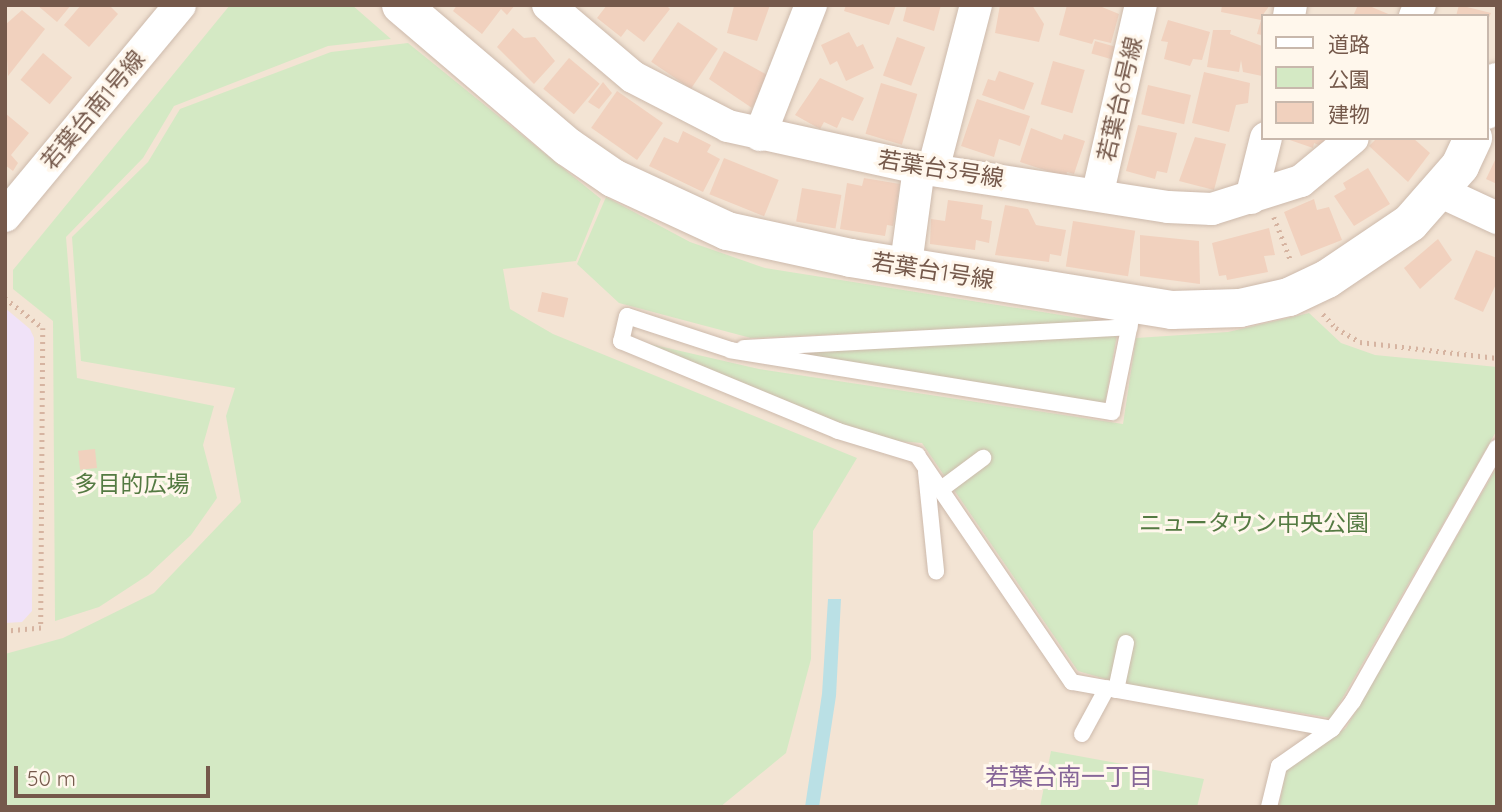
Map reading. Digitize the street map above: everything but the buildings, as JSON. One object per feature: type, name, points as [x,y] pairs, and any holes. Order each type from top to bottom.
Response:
[{"type":"street","name":"若葉台南1号線","points":[[5,216],[180,5]]},
{"type":"street","name":"若葉台1号線","points":[[401,5],[568,147],[661,204],[727,231],[780,245],[906,264],[1132,316],[1218,312],[1289,297],[1368,255],[1410,223],[1441,192],[1472,140]]},
{"type":"street","points":[[760,135],[811,5]]},
{"type":"street","points":[[906,264],[926,169],[976,5]]},
{"type":"street","name":"若葉台6号線","points":[[1098,192],[1141,5]]},
{"type":"street","name":"若葉台3号線","points":[[568,12],[633,77],[728,126],[926,169],[1098,192],[1168,207],[1212,209],[1301,181],[1351,140]]},
{"type":"street","points":[[1488,105],[1497,82]]},
{"type":"street","points":[[1258,196],[1266,140]]},
{"type":"street","points":[[1441,192],[1497,218]]},
{"type":"lane","points":[[731,350],[787,342],[1132,316],[1112,412],[731,350],[627,316],[621,341],[838,431],[917,455],[1072,682],[1332,729]]},
{"type":"lane","points":[[1269,807],[1279,766],[1332,729],[1353,701],[1497,447]]},
{"type":"lane","points":[[940,489],[983,458]]},
{"type":"lane","points":[[925,467],[936,571]]},
{"type":"lane","points":[[1082,734],[1112,689],[1126,643]]},
{"type":"path","points":[[1258,196],[1296,272]]},
{"type":"path","points":[[5,298],[43,328],[41,628],[5,631]]},
{"type":"path","points":[[1320,309],[1336,328],[1360,342],[1497,358]]},
{"type":"shaded area","points":[[5,5],[1497,5],[1497,807],[5,807]]},
{"type":"shaded area","points":[[5,308],[30,329],[34,338],[32,611],[22,622],[5,623]]},
{"type":"green space","name":"多目的広場","points":[[230,5],[352,5],[391,39],[328,46],[174,106],[143,158],[66,237],[77,378],[214,406],[203,445],[217,498],[191,535],[148,575],[99,607],[55,621],[53,321],[13,289],[13,270]]},
{"type":"green space","points":[[408,43],[601,199],[576,261],[503,269],[510,309],[553,334],[857,458],[813,531],[811,659],[786,753],[720,807],[5,807],[5,654],[63,638],[154,593],[241,502],[226,416],[235,388],[81,361],[72,237],[148,162],[180,109],[331,52]]},
{"type":"green space","points":[[606,197],[690,242],[765,268],[1105,322],[751,338],[619,303],[577,264]]},
{"type":"green space","name":"ニュータウン中央公園","points":[[1309,313],[1341,343],[1375,355],[1497,367],[1497,430],[1331,718],[1123,684],[1078,671],[922,443],[882,440],[649,349],[650,344],[759,369],[1123,424],[1136,338],[1228,332]]},
{"type":"green space","points":[[1117,334],[1105,404],[757,350]]},
{"type":"green space","points":[[1497,467],[1497,807],[1279,807],[1286,770],[1346,728]]},
{"type":"green space","points":[[1051,751],[1204,779],[1197,807],[1040,807]]},
{"type":"water","points":[[828,599],[841,599],[836,696],[819,807],[805,807],[822,694]]},
{"type":"district","name":"若葉台南一丁目","points":[[1069,777]]}]
